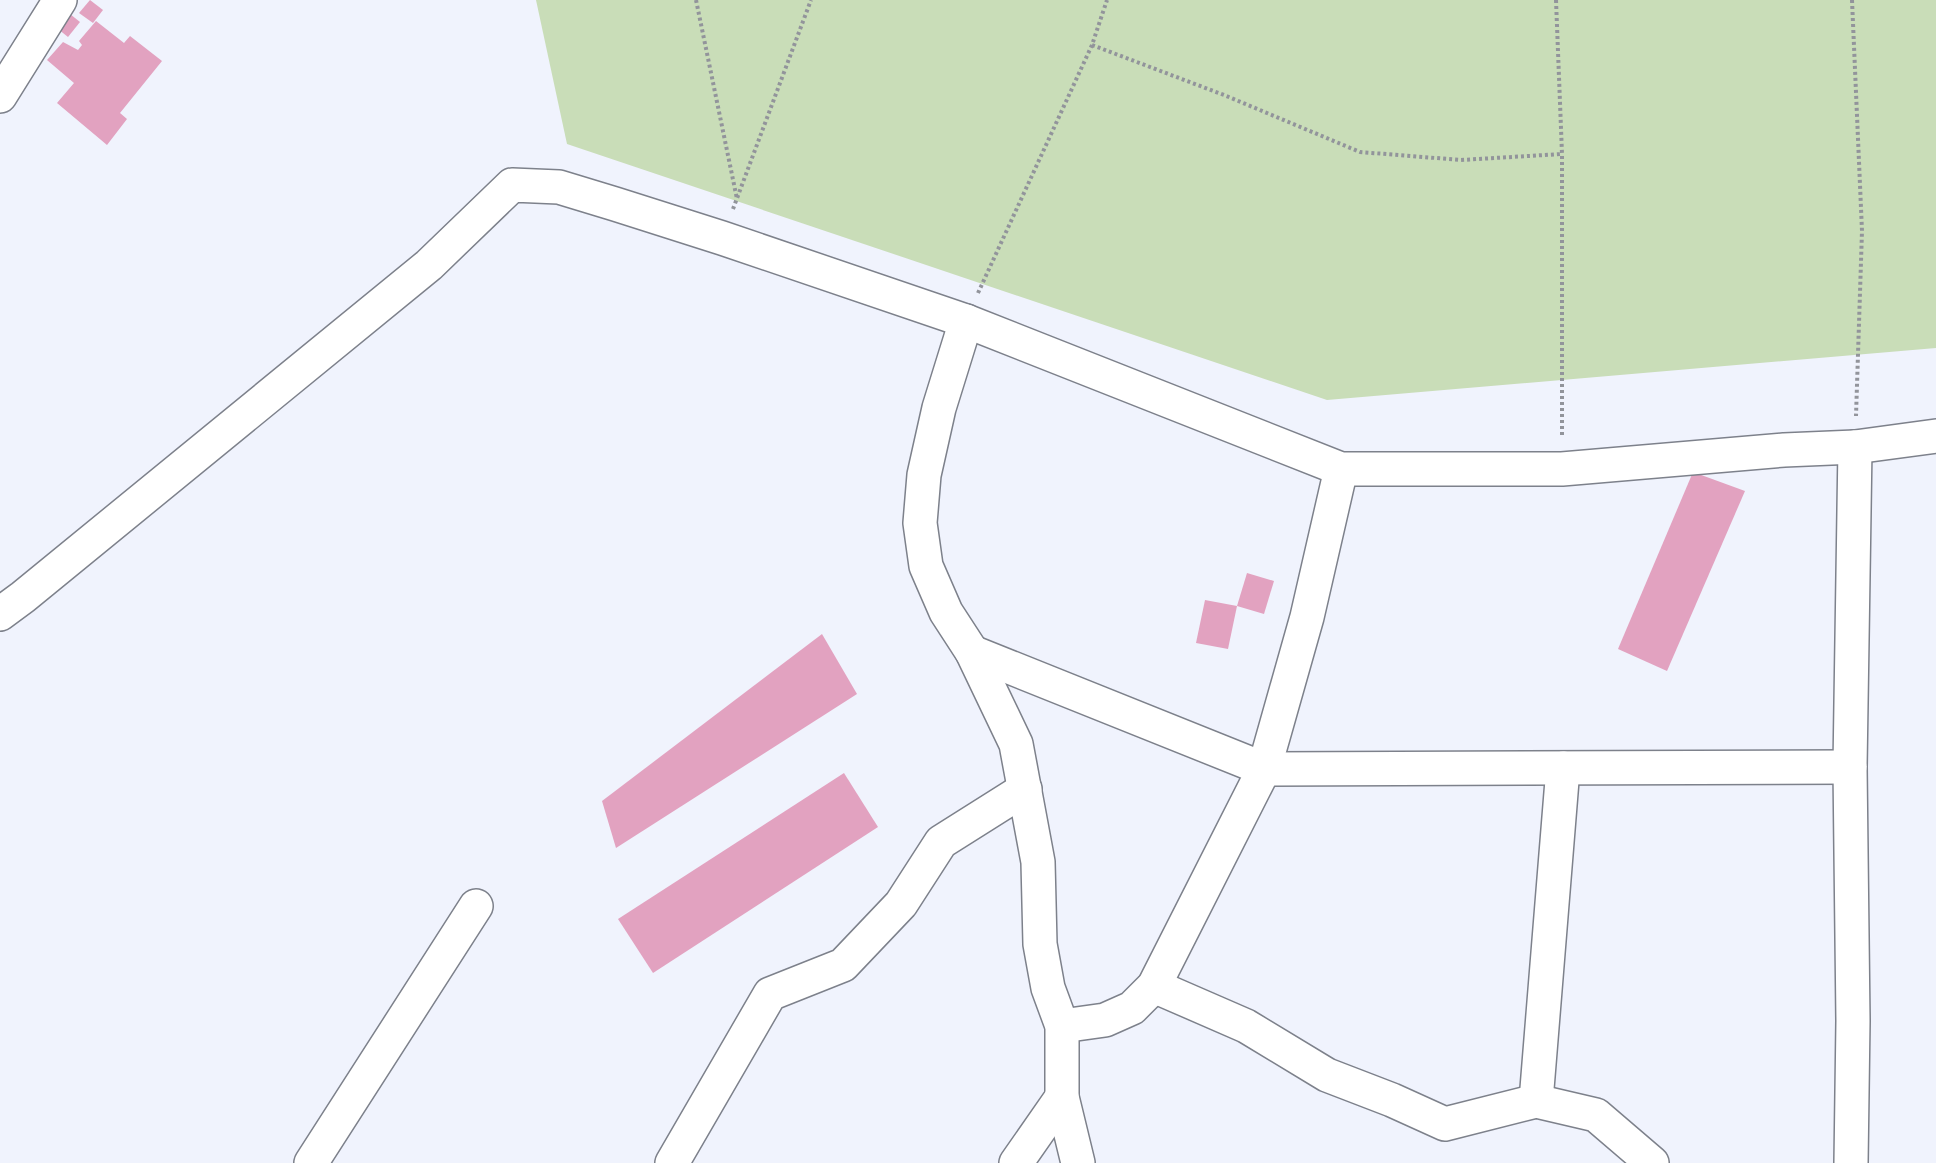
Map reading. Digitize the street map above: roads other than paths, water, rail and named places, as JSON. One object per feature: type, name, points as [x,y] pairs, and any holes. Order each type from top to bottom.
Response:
[{"type":"street","points":[[0,96],[60,0]]},
{"type":"street","points":[[0,614],[24,597],[429,265],[512,185],[559,187],[722,238],[966,321],[1341,469],[1562,469],[1784,450],[1856,447],[1936,436]]},
{"type":"street","points":[[966,321],[934,431],[924,476],[920,523],[926,566],[946,612],[972,652],[1016,744],[1038,862],[1040,944],[1048,988],[1062,1026],[1062,1097],[1078,1163]]},
{"type":"street","points":[[1851,1163],[1853,1021],[1850,767],[1856,447]]},
{"type":"street","points":[[1062,1026],[1105,1020],[1132,1008],[1154,986],[1264,769],[1307,617],[1341,469]]},
{"type":"street","points":[[972,652],[1264,769],[1850,767]]},
{"type":"street","points":[[1536,1101],[1563,768]]},
{"type":"street","points":[[672,1163],[770,994],[843,965],[900,904],[941,842],[1025,789]]},
{"type":"street","points":[[310,1163],[476,906]]},
{"type":"street","points":[[1154,986],[1246,1026],[1327,1075],[1392,1100],[1444,1124],[1536,1101],[1596,1115],[1652,1163]]},
{"type":"street","points":[[1016,1163],[1062,1097]]}]
